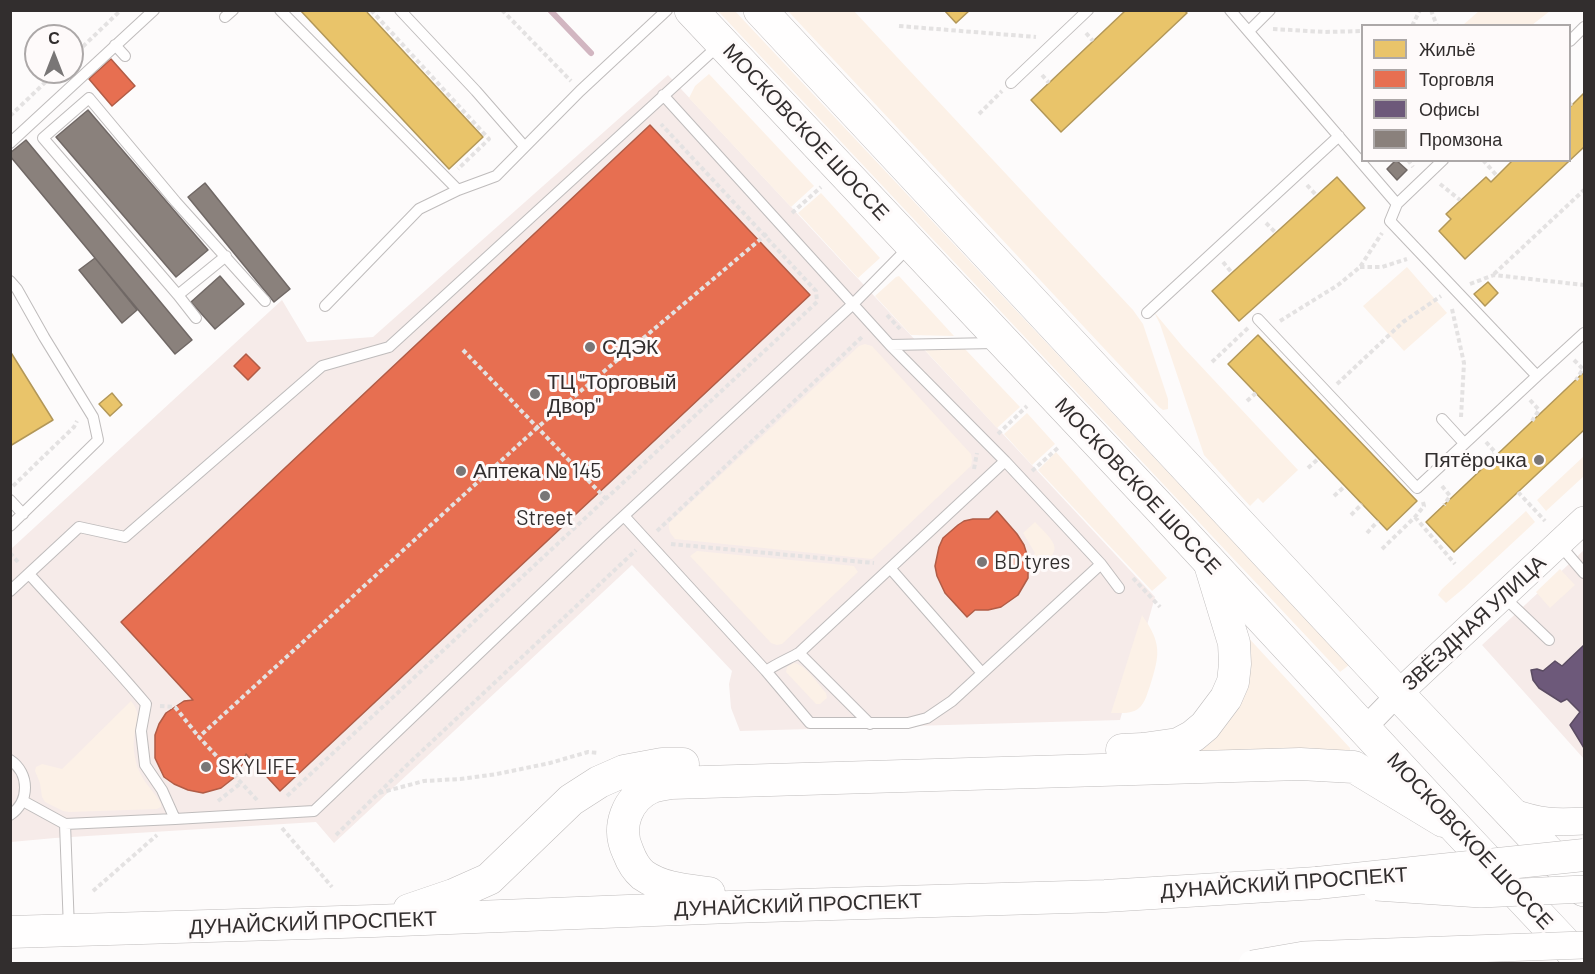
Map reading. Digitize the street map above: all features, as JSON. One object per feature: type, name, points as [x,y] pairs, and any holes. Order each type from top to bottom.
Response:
[{"type":"main road","name":"МОСКОВСКОЕ ШОССЕ","points":[[691,10],[1584,963]]},
{"type":"main road","points":[[760,10],[1398,694],[1584,890]]},
{"type":"main road","points":[[374,921],[453,895],[489,879],[571,800],[599,782],[624,771],[662,764],[1143,749],[1178,744],[1205,726],[1226,698],[1233,682],[1234,642],[1209,561]]},
{"type":"main road","points":[[812,905],[670,888],[643,874],[631,859],[624,844],[623,822],[629,807],[639,795],[654,786],[670,783],[1300,764],[1354,768],[1458,830]]},
{"type":"main road","name":"ДУНАЙСКИЙ ПРОСПЕКТ","points":[[10,932],[1105,896],[1317,883],[1584,855]]},
{"type":"main road","points":[[1531,906],[1547,955],[1553,963]]},
{"type":"street","name":"ЗВЁЗДНАЯ УЛИЦА","points":[[1365,728],[1503,596],[1552,533],[1584,520]]},
{"type":"street","points":[[1512,812],[1557,823],[1584,821]]},
{"type":"street","points":[[1317,883],[1480,894],[1584,890]]},
{"type":"street","points":[[1252,963],[1304,955],[1584,945]]},
{"type":"lane","points":[[10,143],[115,45],[141,15],[154,10]]},
{"type":"lane","points":[[280,10],[458,190]]},
{"type":"lane","points":[[400,10],[476,91],[524,147]]},
{"type":"lane","points":[[325,306],[419,209],[458,190],[496,176],[580,91],[667,10]]},
{"type":"lane","points":[[1011,83],[1088,10]]},
{"type":"lane","points":[[1230,10],[1250,30],[1396,204]]},
{"type":"lane","points":[[1250,30],[1270,10]]},
{"type":"lane","points":[[1571,39],[1584,27]]},
{"type":"lane","points":[[10,591],[79,527],[126,537],[322,366],[389,347],[722,42]]},
{"type":"lane","points":[[115,45],[125,56]]},
{"type":"lane","points":[[663,95],[873,327],[1005,461],[1101,564],[1119,588]]},
{"type":"lane","points":[[196,318],[43,138],[89,98],[265,301]]},
{"type":"lane","points":[[57,100],[70,115]]},
{"type":"lane","points":[[1147,313],[1339,136]]},
{"type":"lane","points":[[1441,162],[1396,204],[1390,221],[1451,289],[1537,376]]},
{"type":"lane","points":[[23,801],[65,824],[314,811],[624,516],[853,304],[911,245]]},
{"type":"lane","points":[[178,295],[226,256]]},
{"type":"lane","points":[[10,281],[93,417],[98,440],[10,526]]},
{"type":"lane","points":[[1258,319],[1417,488],[1584,333]]},
{"type":"lane","points":[[890,345],[1003,342]]},
{"type":"lane","points":[[1442,419],[1464,443]]},
{"type":"lane","points":[[766,671],[799,653],[1005,461]]},
{"type":"lane","points":[[10,500],[23,514]]},
{"type":"lane","points":[[624,516],[766,671],[810,723],[908,723],[927,718],[952,701],[1101,564]]},
{"type":"lane","points":[[1552,533],[1584,573]]},
{"type":"lane","points":[[890,568],[982,672]]},
{"type":"lane","points":[[29,574],[146,704],[141,731],[145,765],[162,790],[175,819]]},
{"type":"lane","points":[[1503,596],[1549,640]]},
{"type":"lane","points":[[799,653],[870,724]]},
{"type":"lane","points":[[10,760],[16,764],[23,775],[26,788],[23,801],[10,815]]},
{"type":"lane","points":[[65,824],[69,930]]},
{"type":"path","points":[[84,45],[121,10]]},
{"type":"path","points":[[502,10],[580,91]]},
{"type":"path","points":[[1413,24],[1420,10]]},
{"type":"path","points":[[367,11],[489,140],[446,179]]},
{"type":"path","points":[[899,26],[1058,38]]},
{"type":"path","points":[[1250,30],[1361,31]]},
{"type":"path","points":[[979,114],[1011,83]]},
{"type":"path","points":[[10,116],[43,84]]},
{"type":"path","points":[[278,798],[287,796],[817,302],[816,291],[661,124]]},
{"type":"path","points":[[1485,162],[1497,176]]},
{"type":"path","points":[[1428,175],[1461,200]]},
{"type":"path","points":[[799,221],[791,213],[822,186]]},
{"type":"path","points":[[1494,275],[1584,190]]},
{"type":"path","points":[[1267,329],[1338,285],[1360,267],[1390,221]]},
{"type":"path","points":[[199,737],[538,427],[758,240]]},
{"type":"path","points":[[1360,267],[1382,267],[1422,254]]},
{"type":"path","points":[[1327,393],[1403,322],[1437,301],[1451,289],[1494,275],[1584,285]]},
{"type":"path","points":[[1451,289],[1448,296],[1464,363],[1461,423],[1454,431]]},
{"type":"path","points":[[336,835],[886,315],[865,292]]},
{"type":"path","points":[[1212,362],[1258,319]]},
{"type":"path","points":[[463,350],[607,500]]},
{"type":"path","points":[[1576,380],[1583,369]]},
{"type":"path","points":[[1247,401],[1256,393]]},
{"type":"path","points":[[973,471],[977,452],[1027,406]]},
{"type":"path","points":[[1532,421],[1539,410]]},
{"type":"path","points":[[10,489],[74,427],[78,420]]},
{"type":"path","points":[[1488,463],[1495,452]]},
{"type":"path","points":[[1308,468],[1318,459]]},
{"type":"path","points":[[1334,496],[1345,486]]},
{"type":"path","points":[[1382,549],[1424,506],[1417,488]]},
{"type":"path","points":[[1518,492],[1552,533]]},
{"type":"path","points":[[1444,505],[1450,496]]},
{"type":"path","points":[[1351,515],[1362,504]]},
{"type":"path","points":[[1415,517],[1455,564]]},
{"type":"path","points":[[1367,533],[1378,521]]},
{"type":"path","points":[[659,530],[679,552]]},
{"type":"path","points":[[671,544],[874,563],[866,571]]},
{"type":"path","points":[[10,553],[19,563]]},
{"type":"path","points":[[175,707],[199,737],[259,802],[248,802]]},
{"type":"path","points":[[378,793],[424,781],[497,774],[588,752],[601,754]]},
{"type":"path","points":[[215,804],[226,803]]},
{"type":"path","points":[[280,826],[332,887]]},
{"type":"path","points":[[93,891],[165,828]]},
{"type":"shaded area","points":[[1479,10],[1550,11],[1533,24],[1464,24]]},
{"type":"shaded area","points":[[718,11],[735,11],[1349,665],[1340,672]]},
{"type":"shaded area","points":[[788,11],[854,11],[1133,310],[1143,324],[1168,399],[1168,409],[1163,410],[1159,407]]},
{"type":"shaded area","points":[[709,74],[814,186],[791,207],[689,98],[695,86]]},
{"type":"shaded area","points":[[668,75],[1155,597],[1120,720],[740,731],[731,708],[729,684],[732,671],[632,565],[334,843],[316,822],[11,842],[11,549],[282,300],[307,342],[373,337]]},
{"type":"shaded area","points":[[821,193],[880,258],[858,278],[798,213]]},
{"type":"shaded area","points":[[1407,267],[1447,313],[1404,351],[1363,306]]},
{"type":"shaded area","points":[[899,276],[954,336],[911,335],[875,296]]},
{"type":"shaded area","points":[[1154,312],[1183,347],[1298,470],[1263,503],[1258,498],[1250,506],[1204,455]]},
{"type":"shaded area","points":[[865,344],[872,346],[971,454],[971,466],[872,559],[675,539],[670,531],[669,523],[859,346]]},
{"type":"shaded area","points":[[924,349],[965,349],[1020,407],[997,428]]},
{"type":"shaded area","points":[[1027,413],[1055,444],[1032,465],[1004,434]]},
{"type":"shaded area","points":[[1056,452],[1167,578],[1152,591],[1038,470]]},
{"type":"shaded area","points":[[1584,456],[1584,476],[1546,511],[1537,500]]},
{"type":"shaded area","points":[[1526,511],[1535,522],[1446,603],[1438,595],[1442,589]]},
{"type":"shaded area","points":[[1035,522],[1050,538],[1054,549],[1053,554],[1032,576],[1035,553],[1023,533]]},
{"type":"shaded area","points":[[1584,550],[1584,759],[1482,645]]},
{"type":"shaded area","points":[[697,551],[854,566],[858,572],[782,644],[777,645],[771,643],[690,556]]},
{"type":"shaded area","points":[[1560,569],[1575,585],[1550,608],[1536,592]]},
{"type":"shaded area","points":[[1142,615],[1153,634],[1157,649],[1156,665],[1150,686],[1144,701],[1136,710],[1111,713]]},
{"type":"shaded area","points":[[1245,634],[1350,748],[1350,751],[1168,753],[1186,747]]},
{"type":"shaded area","points":[[794,663],[807,671],[826,693],[827,698],[820,704],[816,704],[786,672],[787,667]]},
{"type":"shaded area","points":[[131,701],[137,714],[134,738],[136,762],[143,779],[161,803],[161,807],[69,812],[45,802],[35,771],[36,767],[42,764],[62,769]]},
{"type":"building: Жильё","points":[[300,10],[365,10],[483,137],[449,169]]},
{"type":"building: Жильё","points":[[944,10],[970,10],[956,23]]},
{"type":"building: Жильё","points":[[1126,10],[1184,10],[1187,13],[1061,132],[1031,100]]},
{"type":"building: Жильё","points":[[1584,93],[1584,147],[1571,159],[1571,106]]},
{"type":"building: Жильё","points":[[1511,162],[1568,162],[1465,259],[1439,231],[1451,219],[1446,214],[1486,177],[1491,182]]},
{"type":"building: Жильё","points":[[1337,177],[1365,208],[1239,321],[1212,291]]},
{"type":"building: Жильё","points":[[1488,282],[1498,293],[1485,306],[1474,294]]},
{"type":"building: Жильё","points":[[1258,335],[1417,501],[1387,530],[1228,364]]},
{"type":"building: Жильё","points":[[10,351],[53,420],[10,446]]},
{"type":"building: Жильё","points":[[1584,372],[1584,430],[1454,552],[1426,522]]},
{"type":"building: Жильё","points":[[112,393],[122,405],[110,416],[99,404]]},
{"type":"building: Торговля","points":[[111,59],[135,86],[112,106],[89,79]]},
{"type":"building: Торговля","name":"ТЦ \"Торговый Двор\"","points":[[650,125],[810,295],[280,791],[246,754],[235,777],[221,788],[203,793],[188,790],[164,777],[155,758],[155,735],[159,724],[166,713],[184,701],[193,700],[121,622]]},
{"type":"building: Торговля","points":[[246,354],[260,368],[248,380],[234,366]]},
{"type":"building: Торговля","name":"BD tyres","points":[[997,511],[1024,545],[1028,558],[1028,578],[1018,595],[1001,607],[975,610],[967,617],[945,593],[937,576],[935,566],[939,547],[943,538],[964,521],[989,519]]},
{"type":"building: Офисы","points":[[1584,645],[1584,748],[1570,725],[1580,712],[1567,699],[1561,702],[1539,688],[1533,680],[1531,670],[1543,671],[1555,661],[1562,666]]},
{"type":"building: Промзона","points":[[88,110],[208,250],[176,277],[56,137]]},
{"type":"building: Промзона","points":[[26,140],[192,340],[175,354],[10,156],[10,153]]},
{"type":"building: Промзона","points":[[1394,162],[1398,162],[1407,170],[1397,180],[1387,169]]},
{"type":"building: Промзона","points":[[205,183],[290,289],[274,302],[188,197]]},
{"type":"building: Промзона","points":[[95,258],[137,310],[122,323],[79,270]]},
{"type":"building: Промзона","points":[[220,276],[244,304],[215,329],[191,302]]},
{"type":"waterway","points":[[550,10],[591,53]]},
{"type":"place","name":"СДЭК","points":[[590,347]]},
{"type":"place","name":"ТЦ \"Торговый Двор\"","points":[[535,394]]},
{"type":"place","name":"Пятёрочка","points":[[1539,460]]},
{"type":"place","name":"Аптека № 145","points":[[461,471]]},
{"type":"place","name":"Street","points":[[545,496]]},
{"type":"place","name":"BD tyres","points":[[982,562]]},
{"type":"place","name":"SKYLIFE","points":[[206,767]]}]
